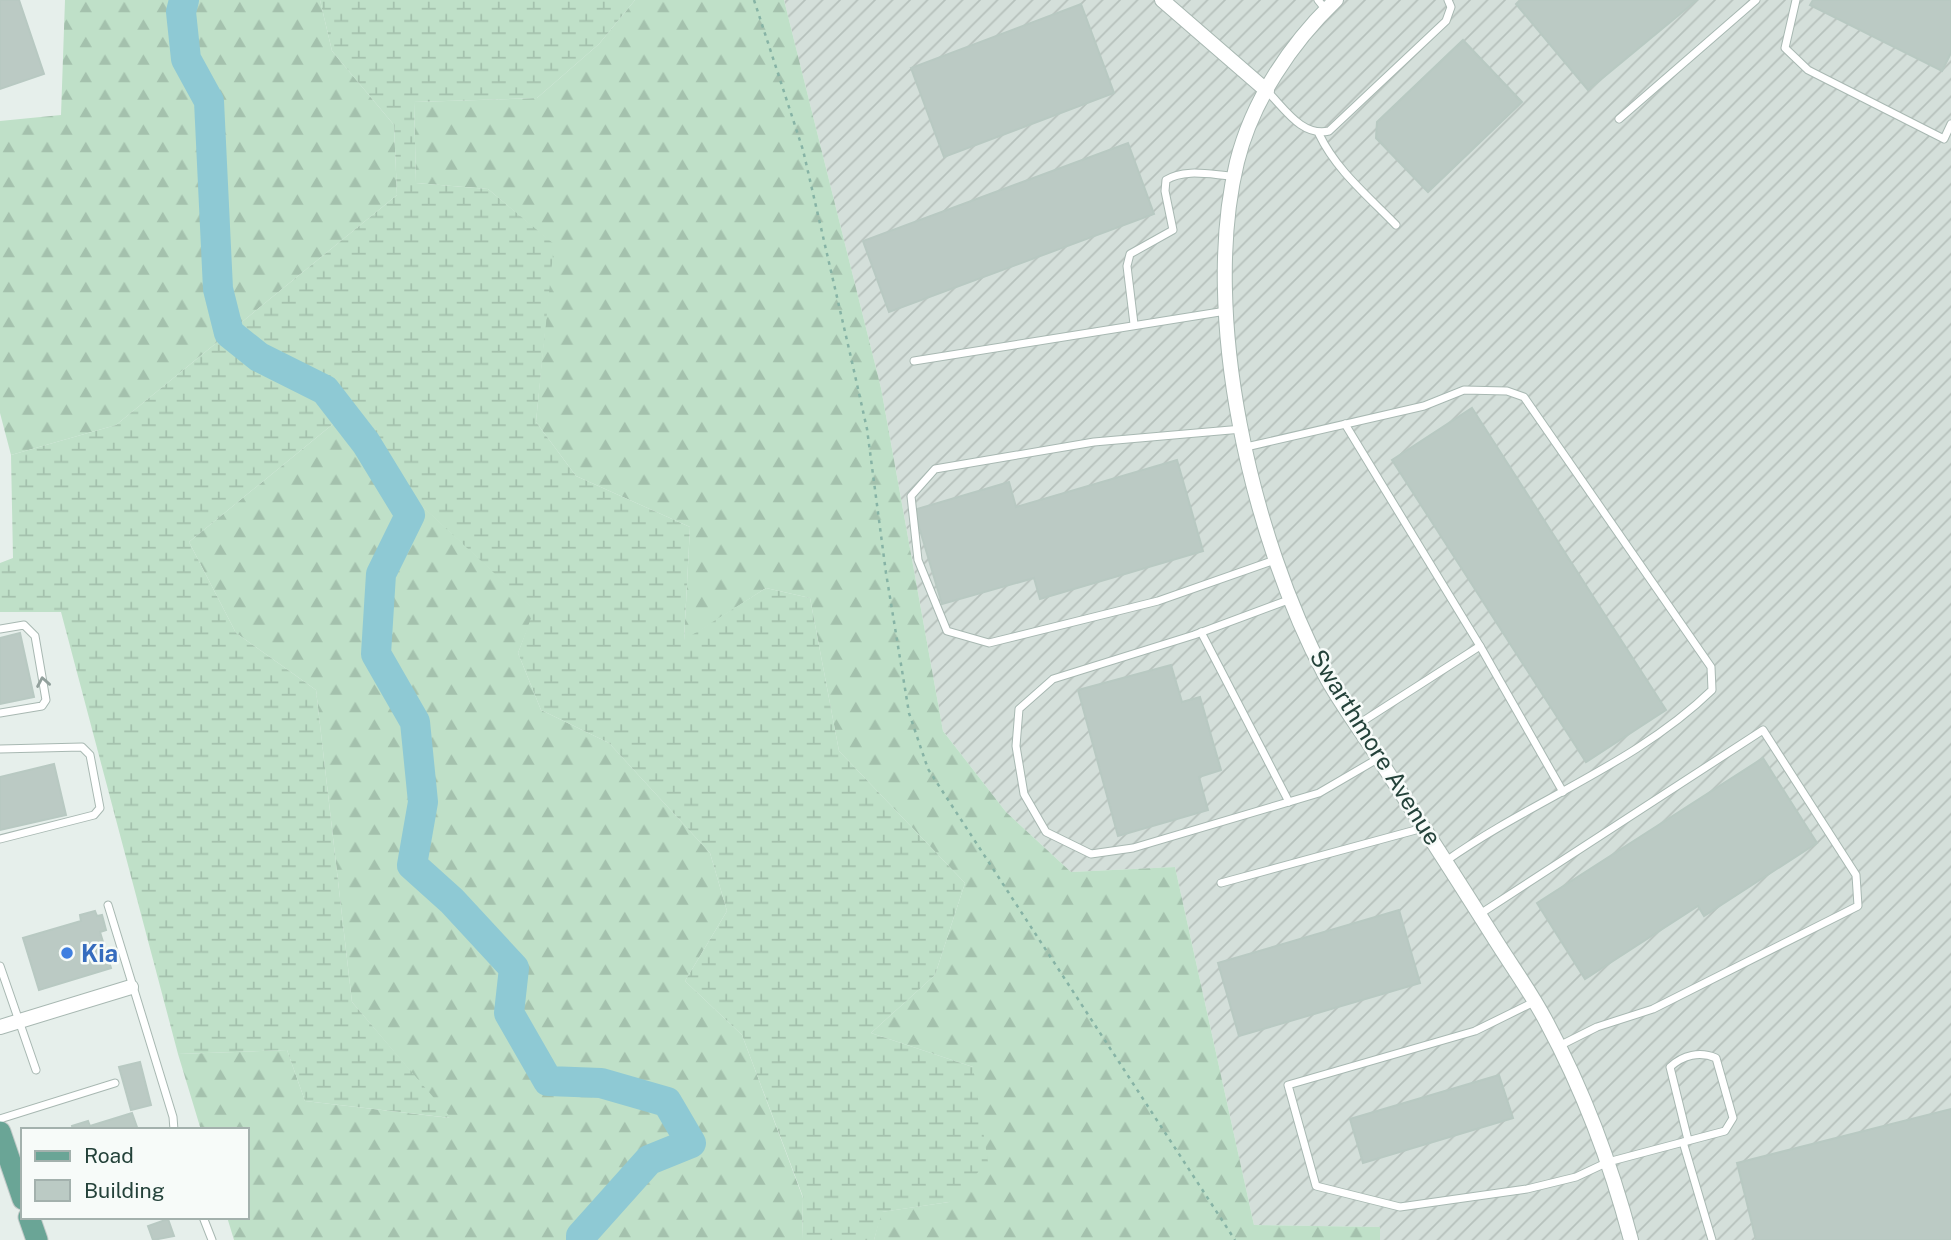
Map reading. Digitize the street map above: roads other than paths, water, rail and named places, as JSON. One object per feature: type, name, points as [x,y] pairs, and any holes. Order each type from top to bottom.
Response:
[{"type":"main road","points":[[0,1132],[21,1193]]},
{"type":"main road","points":[[30,1219],[37,1240]]},
{"type":"street","points":[[1162,0],[1267,91]]},
{"type":"street","name":"Swarthmore Avenue","points":[[1326,3],[1286,56],[1248,127],[1228,207],[1223,263],[1226,311],[1242,429],[1259,510],[1275,560],[1325,675],[1534,1002],[1577,1081],[1608,1162],[1631,1240]]},
{"type":"street","points":[[0,1027],[131,987]]},
{"type":"lane","points":[[1267,91],[1304,130],[1319,134],[1329,131],[1446,21],[1451,7],[1448,0]]},
{"type":"lane","points":[[1619,119],[1756,0]]},
{"type":"lane","points":[[1796,0],[1785,48],[1808,71],[1944,139],[1951,124]]},
{"type":"lane","points":[[1319,134],[1327,151],[1341,168],[1396,225]]},
{"type":"lane","points":[[1134,324],[1127,267],[1130,254],[1173,230],[1165,191],[1166,180],[1186,173],[1234,176]]},
{"type":"lane","points":[[914,361],[1226,311]]},
{"type":"lane","points":[[1246,447],[1424,406],[1464,390],[1507,391],[1524,397],[1711,667],[1712,690],[1658,734],[1563,792],[1479,838],[1446,861]]},
{"type":"lane","points":[[1345,424],[1480,646],[1563,792]]},
{"type":"lane","points":[[1242,429],[1094,442],[935,469],[911,496],[918,560],[947,631],[989,643],[1158,601],[1275,560]]},
{"type":"lane","points":[[1292,599],[1201,632],[1053,679],[1019,709],[1016,746],[1024,794],[1046,832],[1091,854],[1133,848],[1319,793],[1379,758]]},
{"type":"lane","points":[[0,629],[24,625],[35,636],[46,700],[42,706],[0,713]]},
{"type":"lane","points":[[1201,632],[1289,802]]},
{"type":"lane","points":[[1357,725],[1480,646]]},
{"type":"lane","points":[[1479,914],[1763,730],[1856,875],[1858,906],[1653,1009],[1597,1027],[1559,1046]]},
{"type":"lane","points":[[0,749],[16,746],[82,747],[90,755],[100,808],[94,815],[0,839]]},
{"type":"lane","points":[[1221,883],[1423,827]]},
{"type":"lane","points":[[108,905],[174,1128]]},
{"type":"lane","points":[[0,966],[36,1070]]},
{"type":"lane","points":[[1534,1002],[1475,1031],[1288,1085],[1316,1186],[1400,1207],[1527,1189],[1576,1177],[1608,1162],[1686,1141],[1725,1130],[1733,1118],[1716,1058],[1704,1053],[1679,1059],[1670,1067],[1686,1141],[1712,1240]]},
{"type":"lane","points":[[0,1119],[115,1083]]},
{"type":"lane","points":[[204,1219],[212,1240]]},
{"type":"waterway","points":[[184,0],[181,12],[186,59],[209,101],[218,289],[229,333],[259,357],[325,390],[366,443],[410,515],[381,574],[376,654],[415,722],[423,802],[412,865],[452,901],[514,968],[509,1013],[548,1081],[601,1083],[667,1102],[691,1143],[649,1160],[581,1236],[581,1240]]},
{"type":"place","name":"Kia","points":[[67,953]]}]
